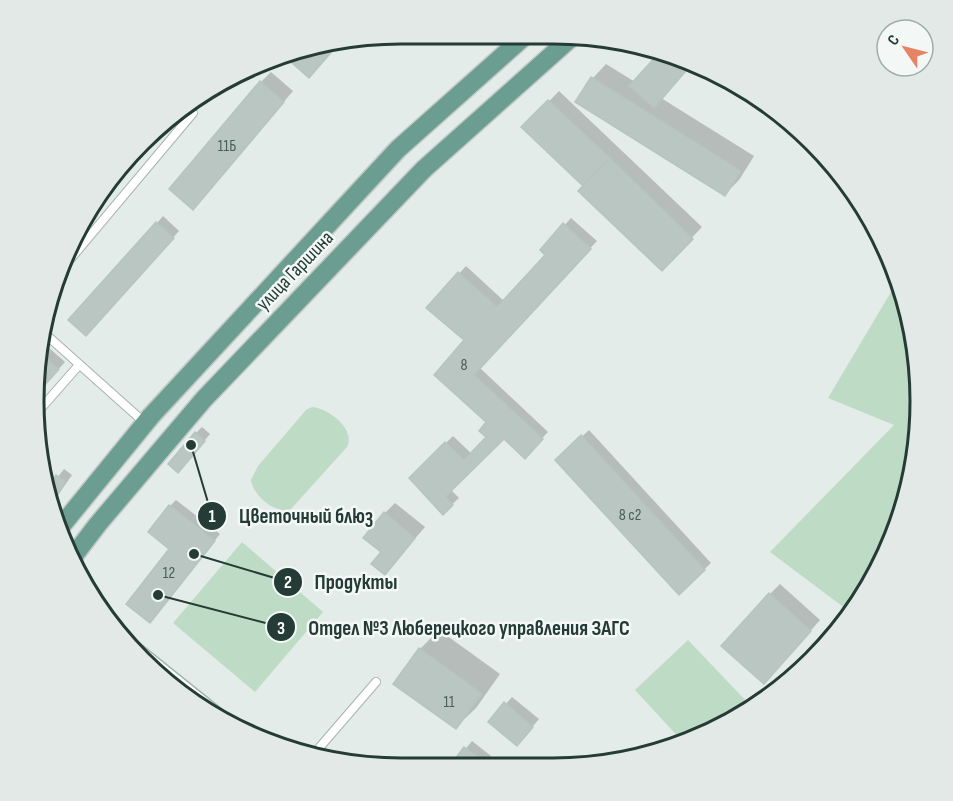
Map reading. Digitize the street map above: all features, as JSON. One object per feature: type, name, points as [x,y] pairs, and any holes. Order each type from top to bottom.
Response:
[{"type":"main road","name":"улица Гаршина","points":[[65,522],[145,423],[398,149],[516,44]]},
{"type":"main road","name":"улица Гаршина","points":[[77,551],[204,399],[375,220],[424,169],[564,44]]},
{"type":"lane","points":[[77,251],[193,113],[191,111]]},
{"type":"lane","points":[[49,338],[145,423]]},
{"type":"lane","points":[[44,405],[79,365]]},
{"type":"lane","points":[[319,748],[376,682]]},
{"type":"green space","points":[[893,292],[903,331],[909,377],[909,424],[903,470],[891,515],[873,558],[843,607],[770,552],[894,425],[828,398]]},
{"type":"green space","points":[[312,407],[325,411],[339,421],[348,433],[347,447],[291,509],[272,507],[256,492],[251,480],[258,466],[306,410]]},
{"type":"green space","points":[[242,542],[323,612],[255,692],[173,623]]},
{"type":"green space","points":[[688,640],[746,700],[710,721],[677,735],[635,690]]},
{"type":"building","points":[[333,50],[309,78],[290,61]]},
{"type":"building","points":[[654,58],[687,70],[654,108],[629,86]]},
{"type":"building","points":[[591,77],[741,171],[725,196],[575,102]]},
{"type":"building","points":[[260,81],[284,102],[193,210],[169,189]]},
{"type":"building","points":[[548,100],[610,158],[583,186],[521,127]]},
{"type":"building","points":[[610,158],[693,239],[662,271],[578,191]]},
{"type":"building","points":[[156,222],[174,238],[86,336],[68,320]]},
{"type":"building","points":[[563,223],[591,249],[474,375],[543,439],[525,459],[504,439],[445,497],[453,505],[443,515],[409,478],[445,442],[464,460],[486,437],[479,431],[486,422],[434,375],[464,340],[426,308],[458,272],[497,307],[545,255],[540,250]]},
{"type":"building","points":[[46,358],[59,369],[44,386]]},
{"type":"building","points":[[195,432],[205,441],[178,473],[168,464]]},
{"type":"building","points":[[581,435],[705,570],[679,595],[555,460]]},
{"type":"building","points":[[56,475],[66,482],[57,496],[56,493],[53,480]]},
{"type":"building","points":[[169,505],[215,541],[150,623],[126,604],[169,549],[148,532]]},
{"type":"building","points":[[384,512],[415,538],[385,575],[371,564],[381,552],[363,538]]},
{"type":"building","points":[[769,593],[811,631],[764,684],[721,646]]},
{"type":"building","points":[[419,648],[482,694],[456,729],[393,684]]},
{"type":"building","points":[[504,702],[533,727],[517,746],[488,722]]},
{"type":"building","points":[[464,747],[479,758],[456,758]]},
{"type":"place","name":"Цветочный блюз","points":[[191,445]]},
{"type":"place","name":"Продукты","points":[[194,554]]},
{"type":"place","name":"Отдел №3 Люберецкого управления ЗАГС","points":[[158,595]]}]
